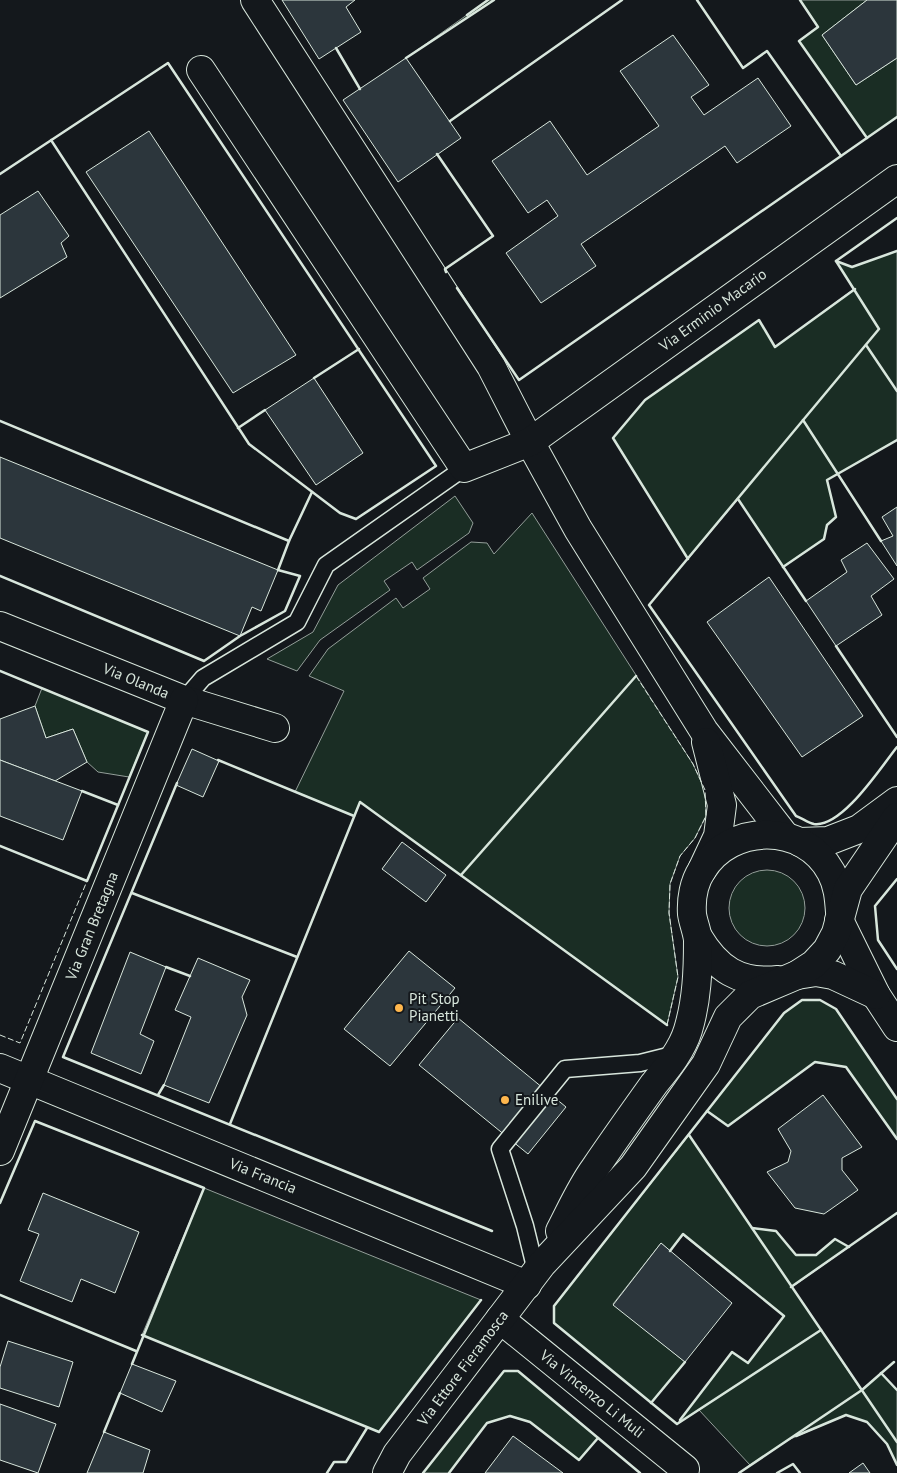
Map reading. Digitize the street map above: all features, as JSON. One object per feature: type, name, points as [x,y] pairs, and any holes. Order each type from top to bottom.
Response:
[{"type":"street","points":[[255,0],[491,366],[578,529],[704,731],[792,839],[818,855],[831,872],[839,892],[839,917],[876,995],[897,1027]]},
{"type":"street","points":[[201,70],[464,468]]},
{"type":"street","name":"Via Erminio Macario","points":[[464,468],[530,442],[897,179]]},
{"type":"street","name":"Via Olanda","points":[[0,626],[184,700],[275,728]]},
{"type":"street","name":"Via Gran Bretagna","points":[[0,1151],[184,700]]},
{"type":"street","points":[[535,1273],[593,1170],[676,1054],[688,1031],[697,988],[698,937],[692,914],[693,892],[718,836],[722,805],[704,731]]},
{"type":"street","points":[[702,870],[717,852],[738,839],[761,834],[792,839],[828,841],[859,830],[897,801]]},
{"type":"street","points":[[535,1273],[633,1167],[706,1064],[728,1017],[750,995],[791,977],[814,964],[827,950],[836,932],[848,889],[897,817]]},
{"type":"street","points":[[698,937],[709,955],[724,969],[743,978],[763,982],[816,972],[833,975],[876,995]]},
{"type":"street","name":"Via Francia","points":[[0,1068],[535,1273]]},
{"type":"street","name":"Via Ettore Fieramosca","points":[[387,1473],[397,1454],[535,1273]]},
{"type":"street","name":"Via Vincenzo Li Muli","points":[[500,1320],[685,1469]]},
{"type":"lane","points":[[184,700],[203,678],[297,622],[326,565],[464,468]]},
{"type":"lane","points":[[535,1273],[525,1226],[500,1149],[566,1068],[640,1063],[676,1054]]},
{"type":"green space","points":[[488,0],[494,0],[406,58]]},
{"type":"green space","points":[[800,0],[867,0],[822,35],[856,85],[897,58],[897,117],[867,138],[799,41],[818,27]]},
{"type":"green space","points":[[897,251],[897,440],[827,480],[836,517],[827,525],[824,539],[783,567],[738,499],[688,559],[613,438],[645,400],[759,320],[775,347],[854,289],[836,261],[852,267]]},
{"type":"green space","points":[[455,496],[473,523],[469,533],[417,570],[412,562],[384,581],[390,590],[320,640],[297,671],[267,659],[313,632],[338,585]]},
{"type":"green space","points":[[532,513],[693,764],[705,790],[706,816],[695,838],[680,856],[670,884],[669,913],[678,977],[667,1025],[360,802],[354,816],[295,792],[344,691],[309,676],[328,649],[396,598],[403,608],[430,589],[423,578],[471,542],[487,543],[494,554]]},
{"type":"green space","points":[[42,688],[148,732],[129,777],[98,772],[87,762],[73,729],[46,738],[35,706]]},
{"type":"green space","points":[[775,870],[788,876],[799,887],[805,900],[803,923],[788,940],[775,946],[759,946],[746,940],[731,923],[729,900],[735,887],[752,872]]},
{"type":"green space","points":[[802,1000],[820,1000],[836,1009],[897,1099],[897,1139],[846,1067],[815,1062],[728,1126],[707,1111],[784,1013]]},
{"type":"green space","points":[[689,1135],[752,1228],[776,1231],[796,1255],[816,1255],[835,1239],[849,1247],[792,1287],[861,1390],[881,1373],[897,1390],[897,1465],[887,1444],[867,1422],[846,1415],[788,1440],[750,1465],[699,1410],[677,1424],[732,1352],[748,1363],[784,1316],[683,1235],[670,1251],[661,1243],[613,1304],[685,1362],[651,1403],[554,1323],[554,1306]]},
{"type":"green space","points":[[204,1188],[481,1300],[379,1432],[142,1335]]},
{"type":"green space","points":[[504,1371],[518,1371],[598,1438],[579,1460],[530,1422],[510,1416],[487,1423],[449,1473],[423,1473]]},
{"type":"building","points":[[282,0],[355,0],[346,7],[361,32],[319,59]]},
{"type":"building","points":[[867,0],[897,0],[897,58],[856,85],[822,35]]},
{"type":"building","points":[[673,35],[709,85],[691,97],[704,115],[758,78],[791,126],[737,163],[725,146],[581,244],[596,266],[541,303],[506,253],[558,216],[547,200],[528,213],[492,161],[550,121],[587,175],[659,126],[620,71]]},
{"type":"building","points":[[406,58],[461,138],[398,182],[343,100]]},
{"type":"building","points":[[149,131],[296,355],[233,393],[86,172]]},
{"type":"building","points":[[38,191],[69,236],[61,243],[67,257],[0,298],[0,215]]},
{"type":"building","points":[[314,378],[363,453],[316,485],[265,410]]},
{"type":"building","points":[[0,457],[278,570],[261,611],[252,607],[240,636],[0,538]]},
{"type":"building","points":[[897,507],[897,566],[881,541],[893,536],[882,517]]},
{"type":"building","points":[[867,543],[894,579],[871,596],[882,615],[836,646],[806,601],[847,572],[841,560]]},
{"type":"building","points":[[769,577],[863,716],[802,757],[707,622]]},
{"type":"building","points":[[35,706],[46,738],[73,729],[87,762],[55,781],[0,760],[0,719]]},
{"type":"building","points":[[192,749],[219,761],[203,797],[176,785]]},
{"type":"building","points":[[0,760],[82,791],[63,840],[0,816]]},
{"type":"building","points":[[402,842],[446,875],[426,902],[382,869]]},
{"type":"building","name":"Pit Stop Pianetti","points":[[409,951],[455,988],[390,1066],[344,1029]]},
{"type":"building","points":[[130,952],[166,967],[140,1034],[154,1041],[141,1074],[91,1053]]},
{"type":"building","points":[[198,958],[250,980],[242,997],[247,1015],[209,1103],[164,1085],[191,1017],[175,1010]]},
{"type":"building","points":[[458,1018],[566,1107],[528,1154],[419,1065]]},
{"type":"building","points":[[823,1095],[862,1147],[842,1158],[842,1170],[858,1190],[824,1214],[795,1208],[767,1172],[788,1162],[791,1151],[778,1129]]},
{"type":"building","points":[[43,1193],[139,1232],[115,1293],[81,1279],[72,1302],[20,1281],[39,1234],[28,1230]]},
{"type":"building","points":[[661,1243],[732,1303],[685,1362],[613,1305]]},
{"type":"building","points":[[8,1341],[73,1362],[59,1407],[0,1388],[0,1367]]},
{"type":"building","points":[[132,1364],[176,1381],[162,1412],[120,1393]]},
{"type":"building","points":[[0,1404],[56,1424],[38,1473],[0,1460]]},
{"type":"building","points":[[104,1432],[150,1450],[143,1473],[87,1473]]},
{"type":"building","points":[[513,1436],[563,1473],[485,1473]]},
{"type":"building","points":[[863,1463],[870,1473],[849,1473]]},
{"type":"fence","points":[[636,676],[693,764],[705,790],[706,816],[695,838],[680,856],[670,884],[669,913],[678,977],[667,1025]]},
{"type":"fence","points":[[0,1035],[20,1043],[87,881]]},
{"type":"wall","points":[[467,15],[488,0]]},
{"type":"wall","points":[[406,58],[494,0]]},
{"type":"wall","points":[[450,121],[622,0]]},
{"type":"wall","points":[[697,0],[743,68],[767,51],[841,156]]},
{"type":"wall","points":[[800,0],[818,27],[799,41],[867,138]]},
{"type":"wall","points":[[336,48],[360,89]]},
{"type":"wall","points":[[0,174],[168,63],[436,466],[356,519],[340,513],[249,444],[51,140]]},
{"type":"wall","points":[[457,288],[519,380],[897,117]]},
{"type":"wall","points":[[437,154],[493,236],[445,269],[446,272]]},
{"type":"wall","points":[[897,218],[836,261],[879,329],[649,605],[796,816],[814,824],[825,823],[837,816],[860,794],[897,747]]},
{"type":"wall","points":[[836,261],[852,267],[897,251]]},
{"type":"wall","points":[[688,559],[613,438],[645,400],[759,320],[775,347],[855,289]]},
{"type":"wall","points":[[866,345],[897,391]]},
{"type":"wall","points":[[314,378],[359,349]]},
{"type":"wall","points":[[238,428],[265,410]]},
{"type":"wall","points":[[803,420],[881,541]]},
{"type":"wall","points":[[0,421],[289,541]]},
{"type":"wall","points":[[783,567],[824,539],[827,525],[836,517],[827,480],[897,440]]},
{"type":"wall","points":[[0,576],[204,661],[240,636],[285,611],[300,576],[278,570],[289,541],[312,492]]},
{"type":"wall","points":[[738,499],[806,601]]},
{"type":"wall","points":[[836,646],[897,737]]},
{"type":"wall","points":[[0,671],[148,732],[87,881],[0,846]]},
{"type":"wall","points":[[461,875],[636,676]]},
{"type":"wall","points":[[218,760],[354,816]]},
{"type":"wall","points":[[177,783],[63,1057],[492,1231]]},
{"type":"wall","points":[[82,791],[118,805]]},
{"type":"wall","points":[[230,1124],[360,802],[667,1025]]},
{"type":"wall","points":[[897,879],[875,906],[878,940],[897,969]]},
{"type":"wall","points":[[132,893],[297,957]]},
{"type":"wall","points":[[166,967],[190,976]]},
{"type":"wall","points":[[821,1330],[677,1424],[554,1323],[554,1306],[784,1013],[802,1000],[820,1000],[836,1009],[897,1099]]},
{"type":"wall","points":[[707,1111],[728,1126],[815,1062],[846,1067],[897,1139]]},
{"type":"wall","points":[[158,1095],[164,1085]]},
{"type":"wall","points":[[0,1203],[35,1121],[204,1188],[132,1364]]},
{"type":"wall","points":[[689,1135],[897,1442]]},
{"type":"wall","points":[[791,1287],[897,1213]]},
{"type":"wall","points":[[752,1228],[776,1231],[796,1255],[816,1255],[835,1239],[849,1247]]},
{"type":"wall","points":[[670,1251],[683,1234],[784,1316],[748,1363],[732,1352],[680,1420]]},
{"type":"wall","points":[[0,1295],[136,1351]]},
{"type":"wall","points":[[142,1335],[379,1432],[481,1300]]},
{"type":"wall","points":[[651,1403],[685,1362]]},
{"type":"wall","points":[[739,1473],[862,1390],[894,1362]]},
{"type":"wall","points":[[423,1473],[504,1371],[518,1371],[640,1473]]},
{"type":"wall","points":[[881,1373],[897,1390]]},
{"type":"wall","points":[[104,1432],[120,1393]]},
{"type":"wall","points":[[796,1436],[846,1415],[867,1422],[887,1444],[897,1465]]},
{"type":"wall","points":[[449,1473],[487,1423],[510,1416],[530,1422],[579,1460],[598,1438]]},
{"type":"wall","points":[[327,1473],[334,1462],[346,1462],[367,1428]]},
{"type":"wall","points":[[777,1473],[793,1464],[800,1473]]},
{"type":"place","name":"Pit Stop Pianetti","points":[[399,1008]]},
{"type":"place","name":"Enilive","points":[[505,1100]]}]
